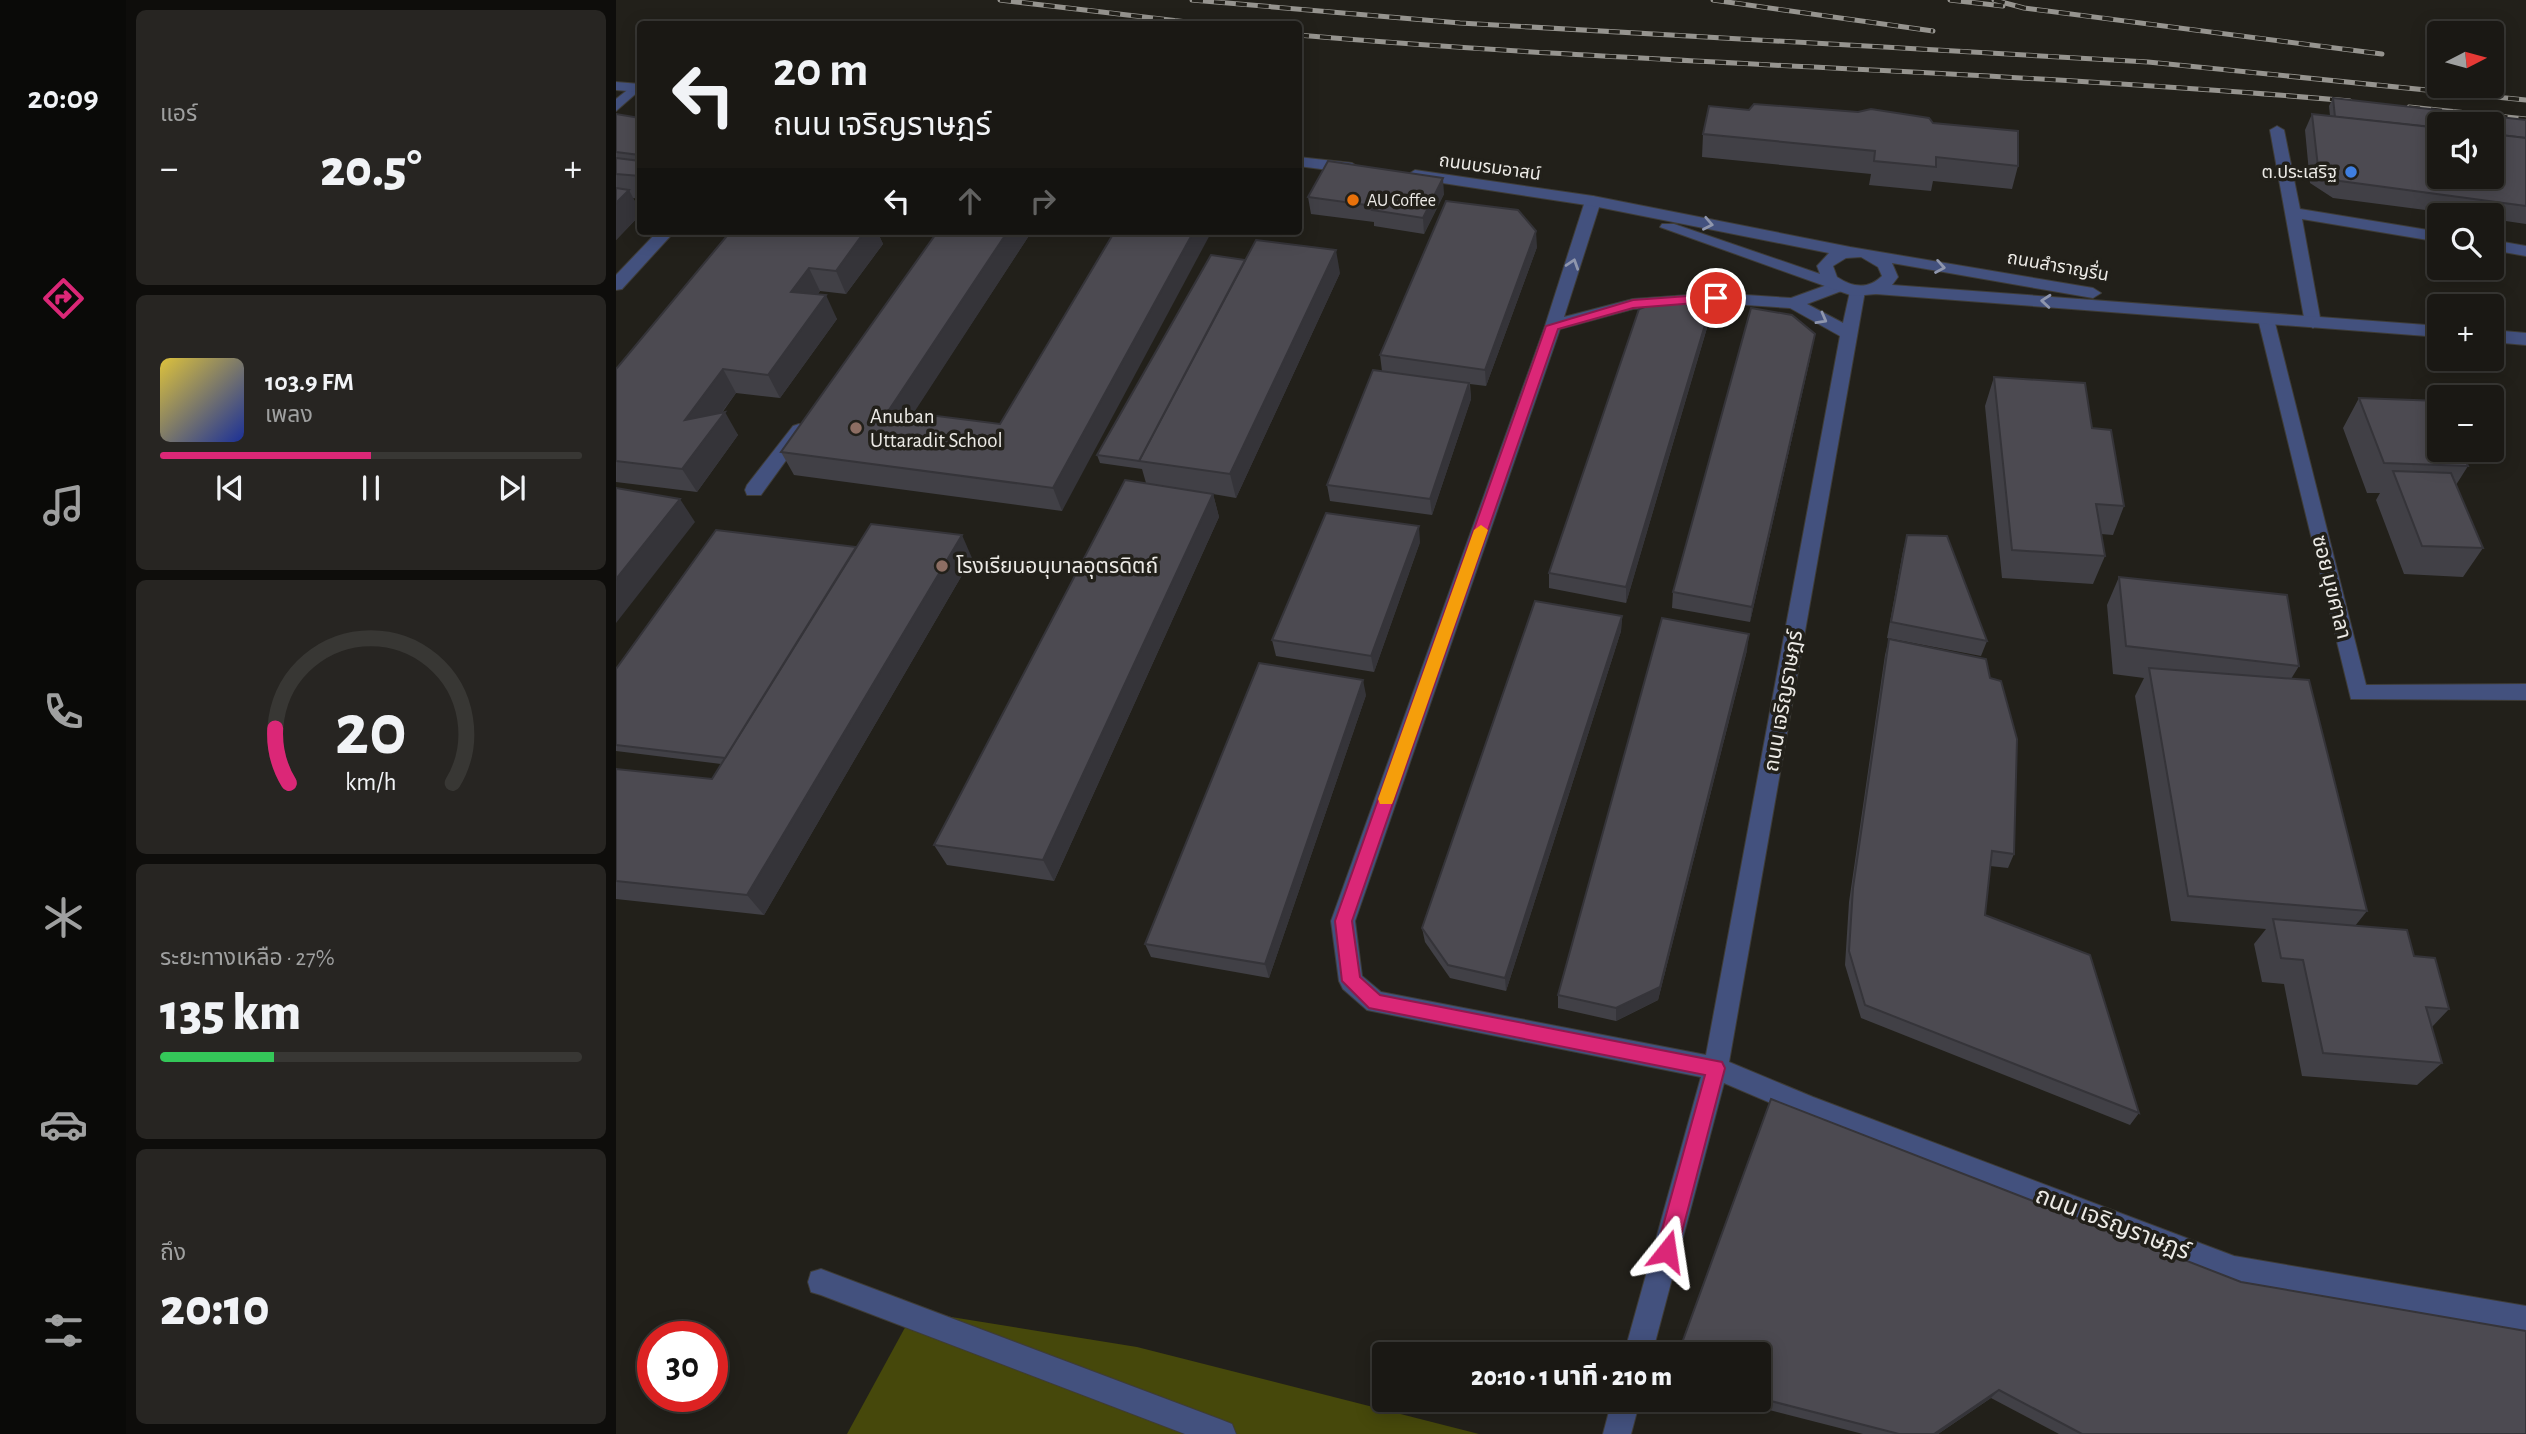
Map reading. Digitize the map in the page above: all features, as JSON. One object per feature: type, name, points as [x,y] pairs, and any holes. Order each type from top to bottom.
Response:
[{"type":"street","points":[[616,86],[637,88]]},
{"type":"street","points":[[616,107],[637,89]]},
{"type":"street","points":[[2277,130],[2313,323]]},
{"type":"street","points":[[1302,161],[1365,169]]},
{"type":"street","name":"ถนนบรมอาสน์","points":[[1405,174],[1593,201],[1849,252]]},
{"type":"street","name":"ถนนบรมอาสน์","points":[[1593,201],[1857,289]]},
{"type":"street","name":"ถนน เจริญราษฎร์","points":[[1593,201],[1553,326],[1343,921],[1351,981],[1375,1002],[1716,1068],[1808,1107],[2234,1269],[2526,1320]]},
{"type":"street","points":[[2293,213],[2427,235]]},
{"type":"street","points":[[616,285],[663,235]]},
{"type":"street","points":[[2504,247],[2526,251]]},
{"type":"street","points":[[1849,252],[1839,254],[1825,266],[1830,280],[1857,289]]},
{"type":"street","name":"ถนนสำราญรื่น","points":[[1849,252],[2236,317]]},
{"type":"street","name":"ถนน เจริญราษฎร์","points":[[1716,1068],[1857,289],[1890,277],[1888,267],[1873,255]]},
{"type":"street","points":[[1553,326],[1633,304],[1716,298],[1793,303],[1857,289]]},
{"type":"street","name":"ถนนสำราญรื่น","points":[[1857,289],[2427,331]]},
{"type":"street","points":[[1793,303],[1850,334]]},
{"type":"street","name":"ซอย มุขศาลา","points":[[2266,319],[2358,693],[2526,692]]},
{"type":"street","points":[[2504,337],[2526,339]]},
{"type":"street","points":[[754,490],[811,414]]},
{"type":"street","points":[[1642,1342],[1716,1068]]},
{"type":"street","points":[[821,1282],[1222,1434]]},
{"type":"street","points":[[1617,1434],[1623,1412]]},
{"type":"shaded area","points":[[914,1311],[1137,1347],[1372,1407],[1372,1412],[1393,1412],[1479,1434],[847,1434]]},
{"type":"building","points":[[2333,98],[2456,112],[2427,112],[2427,127],[2335,117]]},
{"type":"building","points":[[1754,104],[1858,112],[1871,109],[1929,118],[1933,123],[2018,131],[2018,166],[1936,157],[1936,167],[1874,161],[1875,151],[1703,134],[1709,106],[1749,110]]},
{"type":"building","points":[[616,114],[637,118],[637,155],[616,152]]},
{"type":"building","points":[[2312,114],[2427,127],[2427,189],[2504,189],[2504,135],[2526,138],[2526,206],[2340,181],[2318,167]]},
{"type":"building","points":[[2504,117],[2526,120],[2526,138],[2504,135]]},
{"type":"building","points":[[616,158],[637,161],[637,176],[616,174]]},
{"type":"building","points":[[1328,161],[1443,178],[1423,218],[1372,210],[1374,206],[1308,197]]},
{"type":"building","points":[[616,188],[629,190],[616,203]]},
{"type":"building","points":[[1446,201],[1518,210],[1536,231],[1485,370],[1380,355]]},
{"type":"building","points":[[728,235],[862,235],[836,271],[809,268],[791,292],[826,295],[768,375],[723,369],[685,420],[725,412],[682,469],[616,461],[616,369]]},
{"type":"building","points":[[935,235],[1005,235],[889,410],[1000,424],[1113,235],[1192,235],[1053,488],[781,452]]},
{"type":"building","points":[[1256,240],[1336,250],[1230,474],[1139,461]]},
{"type":"building","points":[[1211,255],[1245,260],[1139,461],[1097,455]]},
{"type":"building","points":[[1670,298],[1711,305],[1626,587],[1549,573],[1639,309]]},
{"type":"building","points":[[1751,308],[1792,315],[1815,334],[1752,607],[1673,592]]},
{"type":"building","points":[[1373,370],[1469,383],[1430,499],[1327,485]]},
{"type":"building","points":[[1994,377],[2085,383],[2092,428],[2111,430],[2124,506],[2096,504],[2105,556],[2012,550]]},
{"type":"building","points":[[2359,398],[2427,401],[2427,462],[2466,462],[2468,466],[2384,463]]},
{"type":"building","points":[[2393,471],[2451,473],[2483,548],[2422,546]]},
{"type":"building","points":[[1125,480],[1213,494],[1043,860],[934,845]]},
{"type":"building","points":[[616,488],[680,499],[616,579]]},
{"type":"building","points":[[1326,513],[1419,526],[1371,656],[1272,640]]},
{"type":"building","points":[[871,524],[962,535],[747,895],[616,881],[616,769],[712,779]]},
{"type":"building","points":[[716,530],[856,547],[725,758],[616,745],[616,669]]},
{"type":"building","points":[[1907,535],[1947,536],[1987,641],[1891,622]]},
{"type":"building","points":[[2119,577],[2287,595],[2299,666],[2126,646]]},
{"type":"building","points":[[1535,601],[1622,616],[1505,978],[1448,965],[1422,928]]},
{"type":"building","points":[[1662,618],[1749,634],[1660,987],[1616,1008],[1558,995]]},
{"type":"building","points":[[1889,639],[1986,659],[1990,678],[2001,681],[2017,739],[2014,854],[1992,851],[1985,915],[2090,955],[2139,1113],[1865,1005],[1849,951],[1853,888]]},
{"type":"building","points":[[1259,663],[1363,680],[1265,964],[1145,944]]},
{"type":"building","points":[[2149,668],[2309,680],[2367,911],[2188,896]]},
{"type":"building","points":[[2273,919],[2407,930],[2414,956],[2435,958],[2449,1009],[2426,1007],[2442,1063],[2323,1053],[2303,960],[2281,958]]},
{"type":"building","points":[[1771,1099],[2241,1282],[2526,1331],[2526,1434],[2082,1434],[1999,1390],[1934,1434],[1899,1434],[1771,1401],[1771,1342],[1682,1342]]},
{"type":"railway","points":[[1000,0],[1178,21]]},
{"type":"railway","points":[[1192,0],[1460,23],[2148,62],[2526,100]]},
{"type":"railway","points":[[1713,0],[1933,31]]},
{"type":"railway","points":[[1950,0],[2003,6]]},
{"type":"railway","points":[[1994,0],[2024,8],[2382,54]]},
{"type":"railway","points":[[1302,35],[1561,54],[2219,90],[2350,101]]},
{"type":"railway","points":[[2409,107],[2526,119]]},
{"type":"slow traffic","points":[[1386,799],[1481,530]]},
{"type":"place","name":"ต.ประเสริฐ","points":[[2351,172]]},
{"type":"place","name":"AU Coffee","points":[[1353,200]]},
{"type":"place","name":"Anuban Uttaradit School","points":[[856,428]]},
{"type":"place","name":"โรงเรียนอนุบาลอุตรดิตถ์","points":[[942,566]]},
{"type":"route","points":[[1667,1251],[1716,1068],[1375,1002],[1351,981],[1343,921],[1553,326],[1633,304],[1716,298]]}]
